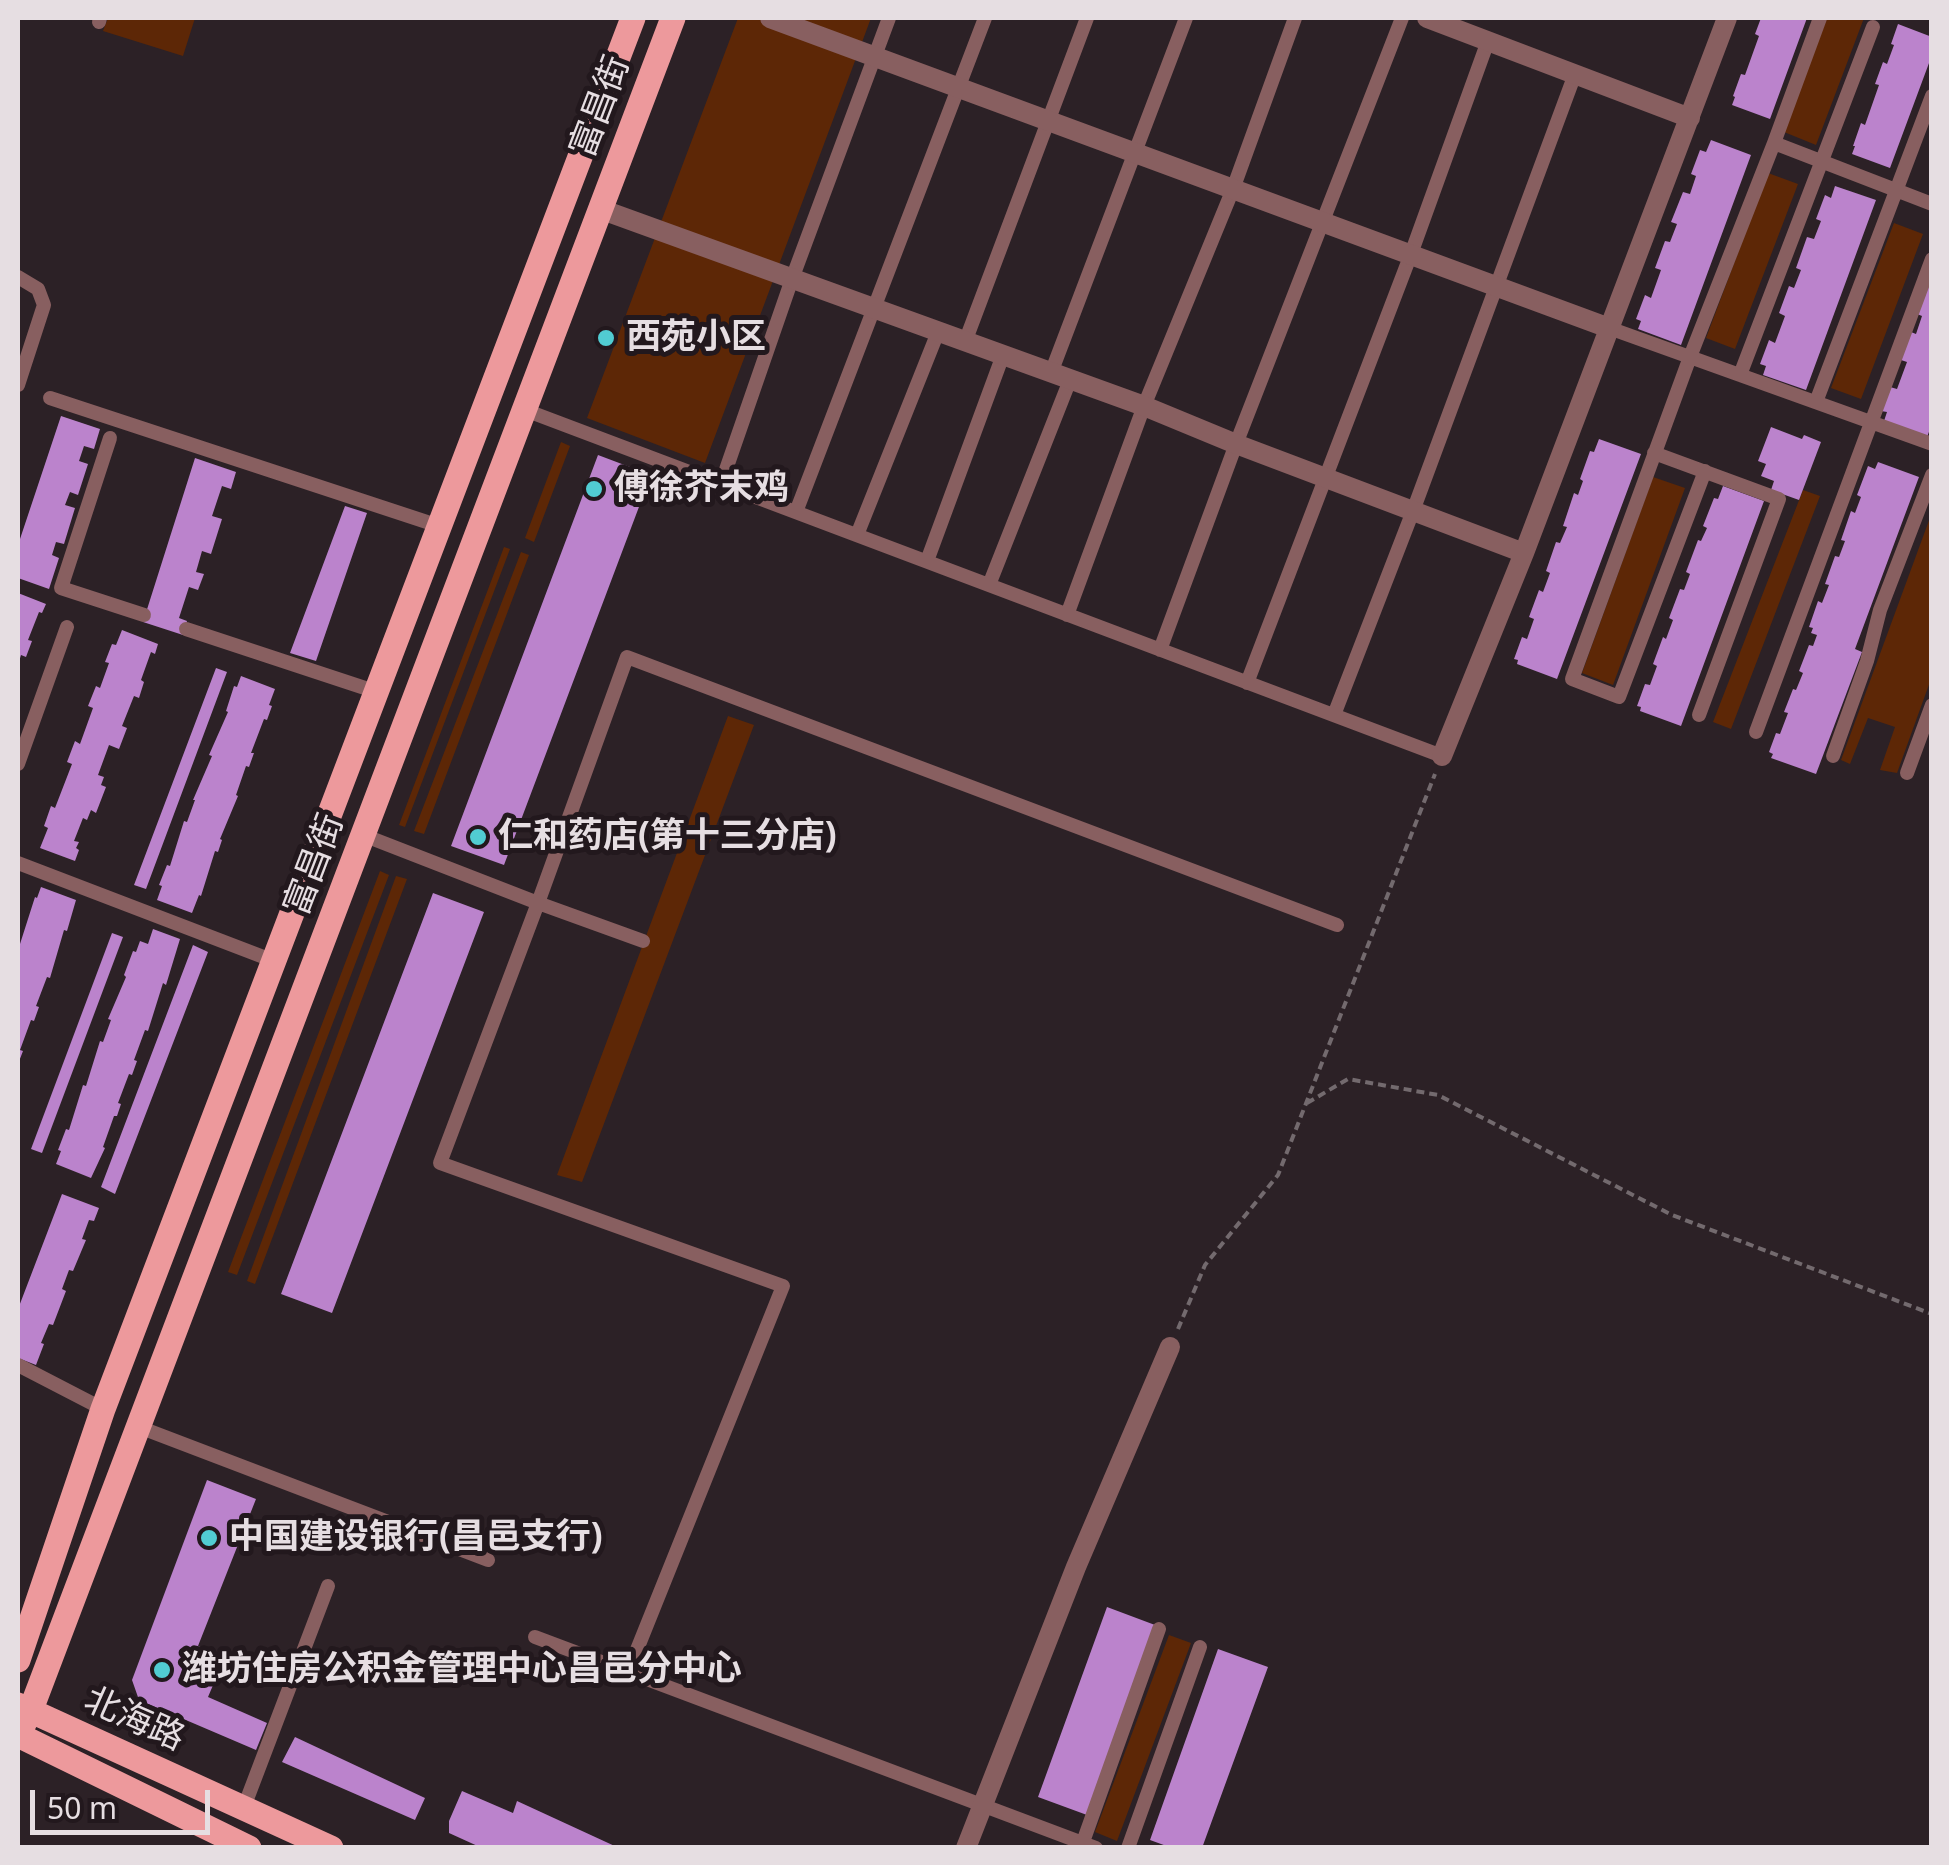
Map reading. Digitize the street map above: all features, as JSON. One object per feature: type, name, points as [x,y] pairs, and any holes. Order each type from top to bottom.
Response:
[{"type":"main road","name":"富昌街","points":[[18,1660],[103,1409],[633,18]]},
{"type":"main road","name":"富昌街","points":[[18,1735],[24,1709],[139,1427],[673,18]]},
{"type":"main road","name":"北海路","points":[[24,1709],[331,1848]]},
{"type":"main road","name":"北海路","points":[[18,1735],[248,1848]]},
{"type":"street","points":[[770,18],[1610,328]]},
{"type":"street","points":[[1427,18],[1690,118]]},
{"type":"street","points":[[1442,756],[1524,553],[1727,18]]},
{"type":"street","points":[[600,210],[1144,406],[1524,553]]},
{"type":"street","points":[[966,1848],[1076,1567],[1170,1346]]},
{"type":"lane","points":[[721,484],[889,18]]},
{"type":"lane","points":[[796,512],[985,18]]},
{"type":"lane","points":[[966,342],[1087,18]]},
{"type":"lane","points":[[990,585],[1135,152],[1186,18]]},
{"type":"lane","points":[[1067,614],[1144,406],[1233,189],[1295,18]]},
{"type":"lane","points":[[1160,650],[1402,18]]},
{"type":"lane","points":[[1705,472],[1619,696],[1572,679],[1820,18]]},
{"type":"lane","points":[[1740,375],[1873,26]]},
{"type":"lane","points":[[1248,682],[1488,41]]},
{"type":"lane","points":[[1334,715],[1576,74]]},
{"type":"lane","points":[[1816,402],[1932,96]]},
{"type":"lane","points":[[1774,144],[1932,204]]},
{"type":"lane","points":[[1756,732],[1932,259]]},
{"type":"lane","points":[[18,278],[38,289],[44,305],[18,385]]},
{"type":"lane","points":[[1610,328],[1932,444]]},
{"type":"lane","points":[[857,535],[938,332]]},
{"type":"lane","points":[[927,562],[1003,355]]},
{"type":"lane","points":[[50,398],[440,526]]},
{"type":"lane","points":[[524,410],[1442,756]]},
{"type":"lane","points":[[110,438],[61,588],[144,615]]},
{"type":"lane","points":[[1654,453],[1778,498],[1699,715]]},
{"type":"lane","points":[[1833,756],[1867,661],[1880,610],[1932,475]]},
{"type":"lane","points":[[18,764],[66,627]]},
{"type":"lane","points":[[186,628],[377,692]]},
{"type":"lane","points":[[628,1672],[784,1286],[440,1163],[627,656],[1338,926]]},
{"type":"lane","points":[[1907,774],[1932,705]]},
{"type":"lane","points":[[363,836],[643,941]]},
{"type":"lane","points":[[18,863],[274,960]]},
{"type":"lane","points":[[18,1364],[103,1409]]},
{"type":"lane","points":[[139,1427],[488,1560]]},
{"type":"lane","points":[[244,1807],[328,1586]]},
{"type":"lane","points":[[535,1637],[1081,1844],[1159,1629]]},
{"type":"lane","points":[[1128,1848],[1200,1647]]},
{"type":"path","points":[[1170,1346],[1206,1265],[1278,1175],[1442,756]]},
{"type":"path","points":[[1307,1103],[1348,1079],[1438,1095],[1672,1216],[1932,1314]]},
{"type":"shaded area","points":[[108,18],[195,18],[183,56],[103,31]]},
{"type":"shaded area","points":[[738,18],[871,18],[705,463],[587,418]]},
{"type":"shaded area","points":[[1827,18],[1864,18],[1816,145],[1784,132]]},
{"type":"shaded area","points":[[1768,173],[1798,184],[1735,349],[1706,338]]},
{"type":"shaded area","points":[[1894,223],[1923,234],[1861,399],[1831,388]]},
{"type":"shaded area","points":[[561,442],[570,446],[534,542],[525,538]]},
{"type":"shaded area","points":[[1653,477],[1685,488],[1613,685],[1582,673]]},
{"type":"shaded area","points":[[1803,490],[1820,496],[1731,729],[1713,722]]},
{"type":"shaded area","points":[[1931,515],[1931,679],[1897,773],[1880,770],[1895,727],[1868,718],[1850,764],[1841,760]]},
{"type":"shaded area","points":[[504,547],[510,549],[405,827],[399,825]]},
{"type":"shaded area","points":[[521,552],[529,555],[424,834],[414,831]]},
{"type":"shaded area","points":[[728,716],[754,725],[582,1182],[557,1175]]},
{"type":"shaded area","points":[[380,871],[389,875],[237,1275],[228,1272]]},
{"type":"shaded area","points":[[396,876],[407,879],[255,1284],[247,1281]]},
{"type":"shaded area","points":[[1169,1635],[1191,1643],[1117,1841],[1095,1832]]},
{"type":"building","points":[[1761,18],[1807,18],[1770,119],[1732,105],[1759,36],[1755,34]]},
{"type":"building","points":[[1898,24],[1932,37],[1932,55],[1890,168],[1852,154],[1879,85],[1875,84],[1883,62],[1887,64],[1894,45],[1891,44]]},
{"type":"building","points":[[1711,140],[1751,155],[1681,345],[1638,329],[1641,321],[1636,319],[1645,295],[1651,298],[1661,270],[1655,268],[1665,241],[1670,242],[1677,224],[1671,222],[1683,192],[1690,194],[1696,176],[1691,174],[1700,150],[1706,152]]},
{"type":"building","points":[[1835,186],[1876,200],[1806,390],[1763,375],[1766,366],[1760,364],[1769,340],[1775,343],[1785,316],[1779,313],[1789,286],[1794,288],[1801,270],[1796,268],[1807,237],[1814,239],[1825,195],[1831,198]]},
{"type":"building","points":[[1929,283],[1932,424],[1927,437],[1884,421],[1887,412],[1881,411],[1890,387],[1897,389],[1907,362],[1901,360],[1911,332],[1916,334],[1922,316],[1917,314]]},
{"type":"building","points":[[61,416],[100,429],[94,449],[84,446],[79,461],[88,464],[78,495],[70,492],[65,505],[75,508],[64,544],[56,542],[52,555],[59,558],[49,589],[18,578],[18,545]]},
{"type":"building","points":[[1771,427],[1821,442],[1799,500],[1771,490],[1774,481],[1761,476],[1766,464],[1758,461]]},
{"type":"building","points":[[1599,439],[1641,454],[1557,679],[1517,664],[1514,659],[1522,637],[1527,639],[1534,619],[1529,617],[1550,573],[1546,571],[1556,542],[1560,543],[1567,527],[1563,526],[1574,493],[1578,495],[1590,451],[1594,452]]},
{"type":"building","points":[[598,455],[651,475],[504,865],[451,846]]},
{"type":"building","points":[[195,458],[236,472],[231,489],[222,486],[212,516],[222,519],[211,554],[202,551],[196,572],[204,574],[198,590],[189,587],[179,618],[187,621],[183,635],[143,622]]},
{"type":"building","points":[[1878,462],[1919,477],[1855,649],[1862,652],[1816,774],[1771,758],[1773,754],[1769,752],[1803,673],[1799,671],[1809,645],[1813,646],[1817,635],[1809,627],[1818,601],[1822,603],[1829,585],[1825,584],[1835,556],[1839,557],[1845,541],[1841,540],[1851,511],[1855,513],[1861,497],[1857,495],[1868,466],[1875,469]]},
{"type":"building","points":[[1723,486],[1764,501],[1681,726],[1640,711],[1637,706],[1645,684],[1650,685],[1657,666],[1653,664],[1673,620],[1669,618],[1690,574],[1686,572],[1707,528],[1703,526],[1714,498],[1718,499]]},
{"type":"building","points":[[345,506],[367,513],[316,661],[290,653]]},
{"type":"building","points":[[18,593],[46,604],[28,640],[32,641],[26,657],[21,655],[18,665]]},
{"type":"building","points":[[122,630],[158,644],[141,680],[144,682],[139,698],[134,696],[122,726],[127,728],[119,749],[109,745],[98,775],[104,777],[101,785],[106,787],[96,813],[91,810],[87,820],[83,818],[74,841],[79,842],[75,861],[40,848],[48,828],[44,826],[72,764],[67,762],[75,741],[80,744],[93,708],[88,706],[96,686],[100,688],[112,644],[116,645]]},
{"type":"building","points":[[216,668],[227,672],[146,889],[134,885]]},
{"type":"building","points":[[241,676],[275,689],[269,705],[272,706],[192,913],[157,900],[162,886],[159,885],[167,865],[170,866],[228,712],[234,686],[237,687]]},
{"type":"building","points":[[41,887],[76,900],[18,1064],[18,943]]},
{"type":"building","points":[[433,893],[484,912],[332,1313],[281,1294]]},
{"type":"building","points":[[153,929],[180,939],[91,1178],[56,1164],[61,1151],[58,1150],[66,1129],[69,1130],[83,1085],[86,1086],[100,1041],[103,1042],[133,951],[136,952],[140,941],[148,944]]},
{"type":"building","points":[[112,933],[123,937],[42,1153],[31,1149]]},
{"type":"building","points":[[193,945],[208,952],[115,1194],[101,1187]]},
{"type":"building","points":[[62,1194],[99,1208],[94,1221],[89,1220],[82,1239],[86,1240],[73,1271],[69,1270],[62,1289],[66,1291],[53,1325],[49,1324],[41,1343],[44,1344],[36,1365],[18,1358],[18,1309]]},
{"type":"building","points":[[207,1480],[256,1499],[198,1646],[225,1657],[208,1697],[267,1723],[256,1750],[139,1700],[132,1680]]},
{"type":"building","points":[[1107,1607],[1155,1625],[1087,1815],[1038,1797]]},
{"type":"building","points":[[1218,1649],[1268,1667],[1202,1848],[1172,1848],[1150,1840]]},
{"type":"building","points":[[295,1737],[425,1798],[415,1820],[282,1762]]},
{"type":"building","points":[[462,1791],[513,1813],[517,1801],[619,1848],[482,1848],[449,1833],[449,1821]]},
{"type":"place","name":"西苑小区","points":[[606,338]]},
{"type":"place","name":"傅徐芥末鸡","points":[[594,489]]},
{"type":"place","name":"仁和药店(第十三分店)","points":[[478,837]]},
{"type":"place","name":"中国建设银行(昌邑支行)","points":[[209,1538]]},
{"type":"place","name":"潍坊住房公积金管理中心昌邑分中心","points":[[162,1670]]}]
